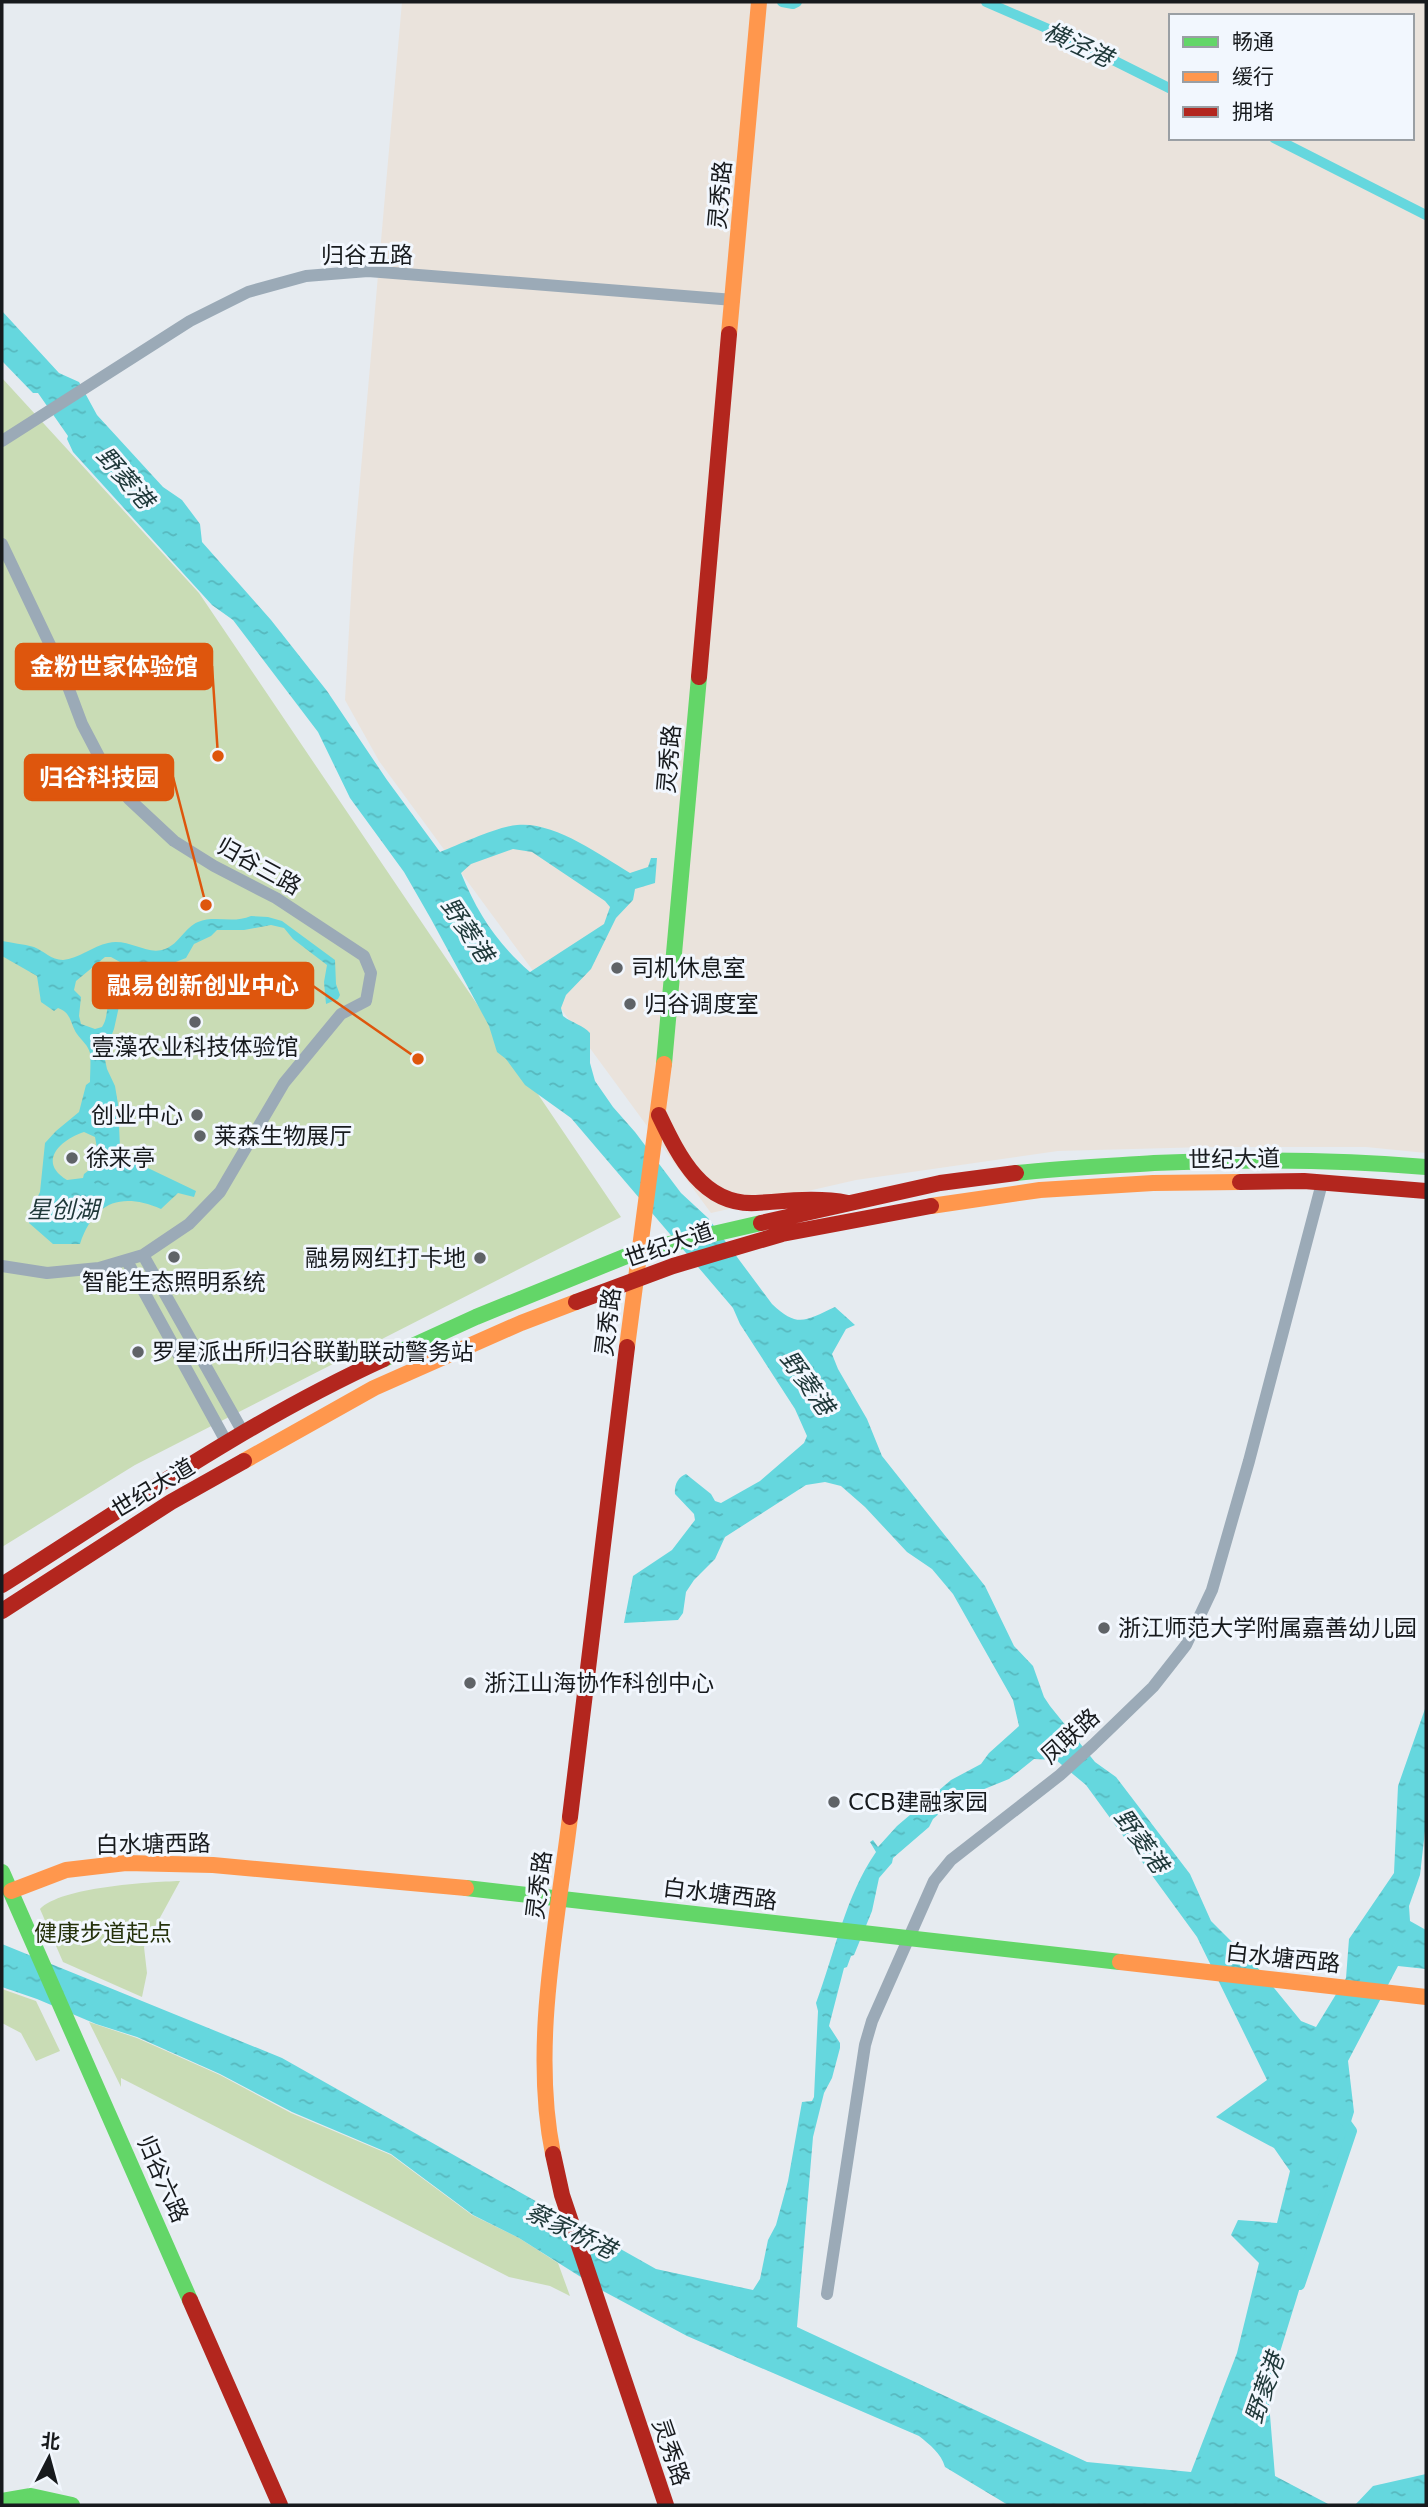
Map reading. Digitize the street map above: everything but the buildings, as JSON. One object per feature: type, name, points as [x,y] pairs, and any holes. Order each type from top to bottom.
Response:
[{"type":"main road","name":"灵秀路","points":[[666,2505],[564,2203],[548,2128],[544,2063],[560,1898],[639,1251],[659,1114],[759,2]]},
{"type":"main road","points":[[659,1114],[678,1156],[700,1183],[726,1200],[755,1203],[824,1197],[848,1203]]},
{"type":"main road","name":"世纪大道","points":[[2,1586],[227,1443],[336,1381],[476,1317],[639,1251],[940,1183],[1058,1168],[1206,1161],[1359,1161],[1426,1167]]},
{"type":"main road","name":"世纪大道","points":[[2,1611],[171,1502],[374,1388],[521,1323],[673,1265],[782,1234],[905,1209],[1040,1190],[1153,1183],[1322,1183],[1426,1191]]},
{"type":"main road","name":"白水塘西路","points":[[11,1891],[66,1870],[126,1863],[213,1865],[560,1898],[1426,1997]]},
{"type":"main road","name":"归谷六路","points":[[2,1872],[281,2505]]},
{"type":"main road","points":[[2,2501],[32,2496],[72,2505]]},
{"type":"street","name":"归谷五路","points":[[2,441],[190,321],[248,292],[306,276],[368,271],[734,300]]},
{"type":"street","name":"归谷三路","points":[[2,544],[61,668],[82,724],[105,768],[129,799],[174,841],[214,866],[276,898],[364,956],[371,973],[366,1001],[341,1014],[284,1083],[220,1192],[189,1224],[142,1255]]},
{"type":"street","name":"凤联路","points":[[827,2294],[865,2045],[877,2010],[934,1881],[951,1860],[1093,1745],[1153,1686],[1186,1645],[1212,1590],[1322,1183]]},
{"type":"street","points":[[2,1266],[47,1273],[99,1268],[142,1255],[244,1434]]},
{"type":"street","points":[[127,1261],[227,1443]]},
{"type":"shaded area","points":[[402,2],[1426,2],[1426,1153],[1366,1147],[1058,1151],[856,1180],[711,1213],[379,761],[345,700],[353,560]]},
{"type":"green space","points":[[2,378],[199,593],[621,1217],[135,1465],[2,1547]]},
{"type":"green space","name":"健康步道起点","points":[[180,1881],[144,1947],[147,1973],[142,1997],[63,1962],[40,1909],[66,1895],[85,1891],[127,1884]]},
{"type":"green space","points":[[2,1989],[36,2001],[60,2051],[36,2061],[21,2033],[2,2023]]},
{"type":"green space","points":[[89,2022],[137,2038],[220,2075],[291,2113],[391,2155],[472,2215],[519,2238],[558,2263],[570,2296],[550,2286],[509,2277],[121,2078],[121,2087]]},
{"type":"water","name":"蔡家桥港","points":[[2,311],[59,373],[79,382],[97,415],[163,487],[182,500],[200,524],[202,542],[271,620],[327,691],[440,852],[499,829],[531,825],[575,840],[630,873],[648,867],[651,858],[657,858],[655,883],[635,889],[633,900],[616,918],[591,969],[566,995],[561,1008],[563,1016],[590,1033],[590,1063],[595,1081],[681,1193],[708,1218],[772,1304],[789,1317],[802,1320],[835,1307],[855,1325],[846,1329],[832,1354],[867,1419],[882,1456],[985,1586],[1014,1646],[1033,1666],[1050,1706],[1095,1762],[1116,1777],[1190,1874],[1211,1921],[1257,1967],[1301,2021],[1316,2027],[1346,1978],[1349,1939],[1394,1873],[1398,1786],[1426,1706],[1426,1822],[1420,1875],[1409,1906],[1410,1921],[1426,1930],[1426,1969],[1398,1966],[1348,2061],[1354,2112],[1268,2391],[1275,2476],[1330,2505],[1008,2505],[945,2467],[938,2453],[919,2436],[687,2336],[603,2291],[519,2238],[473,2215],[391,2154],[292,2112],[220,2074],[137,2037],[2,1987],[2,1944],[282,2058],[656,2269],[753,2290],[760,2279],[768,2240],[776,2225],[788,2181],[802,2102],[812,2101],[814,2097],[818,2011],[816,2003],[848,1906],[876,1852],[870,1842],[873,1840],[878,1847],[897,1826],[951,1780],[981,1764],[989,1753],[1019,1726],[1013,1700],[953,1594],[932,1569],[907,1552],[865,1507],[841,1486],[825,1482],[806,1485],[725,1537],[715,1559],[686,1592],[683,1613],[678,1620],[624,1623],[633,1576],[672,1550],[695,1520],[694,1514],[675,1494],[679,1479],[686,1474],[711,1494],[715,1501],[721,1503],[760,1481],[804,1443],[807,1436],[795,1409],[740,1324],[733,1308],[571,1118],[525,1085],[506,1059],[497,1052],[489,1026],[431,919],[404,872],[350,798],[318,732],[233,620],[212,605],[73,452],[68,436],[38,393],[33,393],[2,361]],"holes":[[[513,849],[532,852],[610,907],[604,924],[530,972],[507,950],[489,927],[461,873],[471,864]],[[1034,1759],[1056,1760],[1086,1785],[1197,1937],[1267,2080],[1216,2117],[1274,2148],[1290,2171],[1277,2223],[1238,2220],[1231,2235],[1259,2263],[1237,2353],[1191,2472],[1087,2462],[797,2327],[813,2137],[824,2093],[832,2078],[840,2048],[840,2043],[829,2026],[844,1968],[854,1955],[872,1911],[879,1878],[893,1858],[929,1827],[941,1812],[967,1796],[1009,1779]]]},
{"type":"water","name":"星创湖","points":[[268,917],[282,921],[335,960],[336,984],[340,995],[338,999],[326,1004],[324,982],[327,965],[293,939],[284,928],[271,925],[244,930],[217,930],[194,944],[186,958],[132,979],[120,1002],[104,1055],[115,1086],[120,1147],[127,1158],[196,1191],[194,1197],[178,1193],[161,1209],[133,1201],[111,1204],[93,1218],[80,1244],[53,1244],[29,1223],[29,1214],[40,1192],[45,1143],[79,1112],[86,1085],[90,1082],[90,1053],[66,1013],[58,1008],[54,1011],[41,1002],[37,976],[2,956],[2,941],[34,947],[59,960],[116,942],[158,951],[174,943],[198,922]],"holes":[[[105,957],[120,962],[120,974],[104,1024],[95,1029],[81,1024],[81,997],[74,990],[76,981]],[[84,1132],[95,1137],[97,1148],[93,1167],[83,1178],[67,1180],[54,1166],[55,1152],[67,1140]]]},
{"type":"water","points":[[1426,2474],[1426,2505],[1355,2505],[1373,2486]]},
{"type":"waterway","name":"横泾港","points":[[782,2],[797,2]]},
{"type":"waterway","name":"横泾港","points":[[986,2],[1067,37],[1169,88]]},
{"type":"waterway","name":"横泾港","points":[[1278,140],[1426,215]]},
{"type":"waterway","name":"野菱港","points":[[1300,2285],[1352,2131],[1342,2117]]},
{"type":"traffic: fast","points":[[664,1064],[699,677]]},
{"type":"traffic: fast","points":[[1016,1173],[1222,1161],[1324,1161],[1426,1167]]},
{"type":"traffic: fast","points":[[384,1359],[476,1317],[639,1251],[761,1223]]},
{"type":"traffic: fast","points":[[2,1872],[190,2300]]},
{"type":"traffic: fast","points":[[466,1888],[1120,1962]]},
{"type":"traffic: fast","points":[[2,2501],[31,2496],[72,2505]]},
{"type":"traffic: slow","points":[[729,334],[759,2]]},
{"type":"traffic: slow","points":[[627,1347],[664,1064]]},
{"type":"traffic: slow","points":[[931,1206],[1040,1190],[1153,1183],[1240,1182]]},
{"type":"traffic: slow","points":[[244,1461],[374,1388],[521,1323],[576,1302]]},
{"type":"traffic: slow","points":[[553,2154],[547,2113],[545,2028],[570,1817]]},
{"type":"traffic: slow","points":[[11,1891],[66,1870],[126,1863],[213,1865],[466,1888]]},
{"type":"traffic: slow","points":[[1120,1962],[1426,1997]]},
{"type":"traffic: jam","points":[[699,677],[729,334]]},
{"type":"traffic: jam","points":[[659,1115],[675,1147],[695,1176],[707,1188],[721,1196],[737,1202],[813,1200],[848,1203]]},
{"type":"traffic: jam","points":[[761,1223],[940,1183],[1016,1173]]},
{"type":"traffic: jam","points":[[1240,1182],[1304,1181],[1426,1191]]},
{"type":"traffic: jam","points":[[576,1302],[673,1266],[782,1234],[931,1206]]},
{"type":"traffic: jam","points":[[570,1817],[627,1347]]},
{"type":"traffic: jam","points":[[2,1585],[237,1436],[384,1359]]},
{"type":"traffic: jam","points":[[2,1611],[171,1502],[244,1461]]},
{"type":"traffic: jam","points":[[553,2154],[562,2195],[666,2505]]},
{"type":"traffic: jam","points":[[190,2300],[280,2505]]},
{"type":"place","name":"金粉世家体验馆","points":[[218,756]]},
{"type":"place","name":"归谷科技园","points":[[206,905]]},
{"type":"place","name":"司机休息室","points":[[617,968]]},
{"type":"place","name":"归谷调度室","points":[[630,1004]]},
{"type":"place","name":"壹藻农业科技体验馆","points":[[195,1022]]},
{"type":"place","name":"融易创新创业中心","points":[[418,1059]]},
{"type":"place","name":"创业中心","points":[[197,1115]]},
{"type":"place","name":"莱森生物展厅","points":[[200,1136]]},
{"type":"place","name":"徐来亭","points":[[72,1158]]},
{"type":"place","name":"智能生态照明系统","points":[[174,1257]]},
{"type":"place","name":"融易网红打卡地","points":[[480,1258]]},
{"type":"place","name":"罗星派出所归谷联勤联动警务站","points":[[138,1352]]},
{"type":"place","name":"浙江师范大学附属嘉善幼儿园","points":[[1104,1628]]},
{"type":"place","name":"浙江山海协作科创中心","points":[[470,1683]]},
{"type":"place","name":"CCB建融家园","points":[[834,1802]]}]
